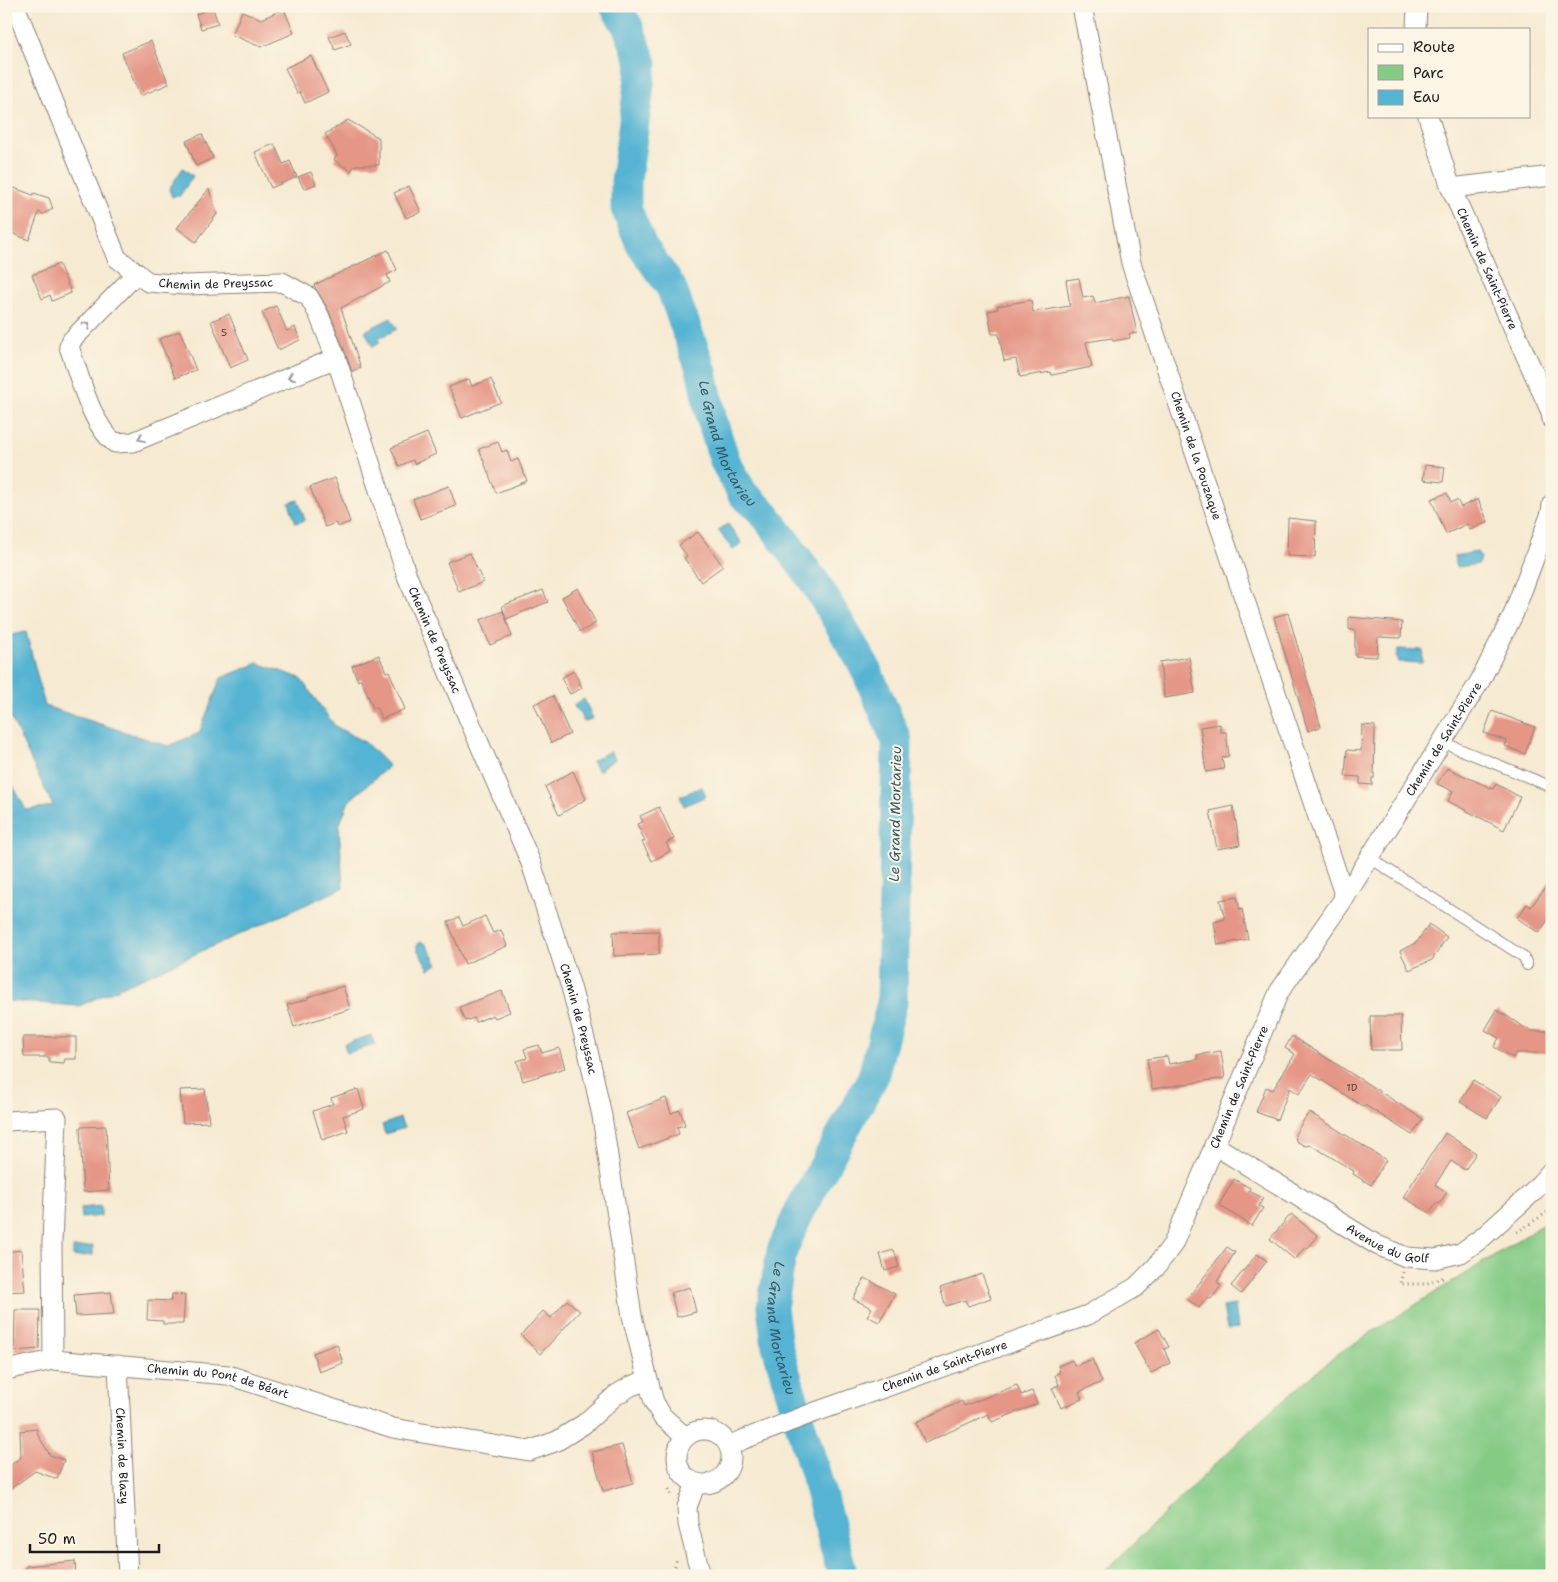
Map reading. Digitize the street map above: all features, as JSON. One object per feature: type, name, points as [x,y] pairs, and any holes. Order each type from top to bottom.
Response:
[{"type":"street","points":[[6,10],[15,6]]},
{"type":"street","name":"Chemin de Preyssac","points":[[15,6],[117,258],[148,282],[184,286],[282,282],[309,297],[320,315],[336,358],[407,576],[531,862],[571,987],[588,1051],[602,1116],[632,1316],[648,1380],[654,1402],[662,1416],[685,1437]]},
{"type":"street","name":"Chemin de la Pouzaque","points":[[1082,6],[1131,263],[1346,897]]},
{"type":"street","points":[[1416,28],[1417,6]]},
{"type":"street","name":"Chemin de Saint-Pierre","points":[[1429,118],[1451,188],[1551,412],[1552,419]]},
{"type":"street","points":[[1451,188],[1552,176]]},
{"type":"street","points":[[137,272],[72,340],[69,348],[97,422],[106,436],[115,443],[133,442],[336,358]]},
{"type":"street","name":"Chemin de Saint-Pierre","points":[[729,1446],[810,1414],[1088,1315],[1136,1287],[1156,1267],[1173,1244],[1279,992],[1346,897],[1480,681],[1513,615],[1551,512],[1552,504]]},
{"type":"street","points":[[6,1121],[57,1118],[52,1243],[53,1360]]},
{"type":"street","name":"Avenue du Golf","points":[[1214,1145],[1377,1245],[1406,1257],[1416,1258],[1435,1259],[1461,1253],[1483,1237],[1534,1192],[1552,1170]]},
{"type":"street","name":"Chemin du Pont de Béart","points":[[6,1370],[53,1360],[228,1376],[393,1428],[529,1451],[557,1441],[584,1424],[616,1395],[631,1386],[648,1380]]},
{"type":"street","name":"Chemin de Blazy","points":[[118,1365],[128,1576]]},
{"type":"street","points":[[709,1430],[718,1433],[729,1446],[731,1464],[727,1472],[713,1483],[696,1483],[682,1474],[676,1459],[677,1451],[685,1437],[692,1432],[709,1430]]},
{"type":"street","points":[[696,1483],[687,1507],[688,1524],[701,1576]]},
{"type":"lane","points":[[1442,742],[1552,787]]},
{"type":"lane","points":[[1370,858],[1524,957],[1527,965]]},
{"type":"green space","points":[[1552,1219],[1552,1576],[1100,1576],[1263,1418],[1339,1353]]},
{"type":"water","points":[[183,168],[193,176],[179,197],[177,195],[172,197],[169,189]]},
{"type":"water","points":[[391,318],[397,329],[378,339],[380,343],[373,347],[365,331]]},
{"type":"water","points":[[298,500],[305,520],[296,523],[289,503]]},
{"type":"water","points":[[728,524],[742,543],[733,550],[718,530]]},
{"type":"water","points":[[1477,552],[1481,558],[1479,564],[1457,567],[1454,556]]},
{"type":"water","points":[[26,632],[45,706],[168,746],[199,733],[221,678],[258,663],[300,678],[335,726],[366,743],[389,766],[349,801],[339,826],[343,888],[79,1006],[6,1001],[6,772],[26,810],[53,806],[6,708],[6,636]]},
{"type":"water","points":[[1398,649],[1423,650],[1422,663],[1399,662],[1396,656]]},
{"type":"water","points":[[584,699],[593,718],[584,722],[578,710],[574,707],[575,704]]},
{"type":"water","points":[[610,751],[615,759],[602,767],[601,770],[597,770],[592,761]]},
{"type":"water","points":[[702,787],[706,796],[684,806],[680,796]]},
{"type":"water","points":[[421,942],[426,944],[438,964],[429,969],[417,949],[417,945]]},
{"type":"water","points":[[371,1035],[375,1045],[347,1053],[344,1044]]},
{"type":"water","points":[[400,1118],[404,1128],[385,1134],[382,1125]]},
{"type":"water","points":[[101,1206],[101,1216],[81,1218],[80,1208]]},
{"type":"water","points":[[93,1246],[93,1255],[73,1257],[73,1248]]},
{"type":"water","points":[[1235,1305],[1238,1328],[1227,1329],[1223,1307]]},
{"type":"building","points":[[213,8],[218,24],[201,29],[196,14]]},
{"type":"building","points":[[284,9],[294,33],[261,47],[232,35],[242,11],[261,19]]},
{"type":"building","points":[[345,31],[351,44],[335,50],[329,37]]},
{"type":"building","points":[[151,41],[169,84],[140,96],[122,53]]},
{"type":"building","points":[[311,56],[328,92],[305,103],[300,92],[297,93],[285,68]]},
{"type":"building","points":[[348,120],[379,138],[379,165],[355,165],[351,171],[334,160],[337,155],[325,134]]},
{"type":"building","points":[[202,134],[213,158],[196,166],[186,141]]},
{"type":"building","points":[[274,144],[283,164],[290,161],[297,177],[271,188],[255,152]]},
{"type":"building","points":[[311,172],[316,184],[304,189],[298,177]]},
{"type":"building","points":[[6,185],[33,195],[34,193],[49,198],[53,209],[43,214],[39,212],[29,240],[6,231]]},
{"type":"building","points":[[409,186],[421,212],[406,218],[394,193]]},
{"type":"building","points":[[209,189],[217,214],[196,242],[177,228]]},
{"type":"building","points":[[388,250],[397,270],[387,275],[390,282],[341,308],[361,368],[352,371],[329,311],[314,285]]},
{"type":"building","points":[[59,264],[71,293],[52,301],[50,295],[42,299],[32,275]]},
{"type":"building","points":[[1079,278],[1083,298],[1093,296],[1095,303],[1129,296],[1137,333],[1129,334],[1130,338],[1113,341],[1112,338],[1086,342],[1092,367],[1052,375],[1051,372],[1020,377],[1016,359],[1004,361],[999,334],[992,334],[988,311],[998,309],[997,306],[1031,300],[1033,312],[1070,306],[1066,280]]},
{"type":"building","points":[[276,306],[287,331],[295,327],[300,340],[278,350],[262,312]]},
{"type":"building","points":[[229,314],[248,360],[230,368],[211,321]]},
{"type":"building","points":[[180,331],[196,370],[175,378],[159,339]]},
{"type":"building","points":[[469,379],[472,386],[491,379],[501,402],[462,418],[449,387]]},
{"type":"building","points":[[427,433],[436,454],[414,464],[413,460],[399,466],[391,448]]},
{"type":"building","points":[[498,442],[502,452],[507,450],[511,462],[518,459],[527,481],[496,493],[479,449]]},
{"type":"building","points":[[1425,465],[1445,467],[1443,482],[1423,480]]},
{"type":"building","points":[[335,478],[350,522],[337,527],[336,523],[325,527],[310,487]]},
{"type":"building","points":[[449,486],[456,506],[420,519],[413,499]]},
{"type":"building","points":[[1447,493],[1451,502],[1457,500],[1461,507],[1478,499],[1488,522],[1470,530],[1467,524],[1446,534],[1431,499]]},
{"type":"building","points":[[1288,518],[1316,521],[1315,557],[1287,556]]},
{"type":"building","points":[[698,532],[723,566],[701,582],[684,558],[687,556],[679,545]]},
{"type":"building","points":[[470,553],[483,582],[459,592],[447,562]]},
{"type":"building","points":[[578,588],[596,623],[580,632],[562,597]]},
{"type":"building","points":[[543,590],[548,602],[506,619],[502,606]]},
{"type":"building","points":[[503,611],[512,636],[490,645],[480,620]]},
{"type":"building","points":[[1288,613],[1321,727],[1308,731],[1274,617]]},
{"type":"building","points":[[1349,617],[1402,622],[1401,638],[1378,637],[1377,657],[1355,656],[1355,631],[1349,629]]},
{"type":"building","points":[[379,655],[386,672],[389,671],[405,709],[382,719],[376,707],[373,708],[361,679],[358,681],[352,666]]},
{"type":"building","points":[[1189,657],[1195,693],[1164,698],[1160,662]]},
{"type":"building","points":[[574,671],[582,688],[570,694],[561,678]]},
{"type":"building","points":[[553,696],[570,734],[551,743],[534,704]]},
{"type":"building","points":[[1492,711],[1535,727],[1525,754],[1505,746],[1507,741],[1484,733]]},
{"type":"building","points":[[1220,724],[1220,732],[1226,732],[1229,756],[1222,758],[1224,769],[1206,772],[1200,727]]},
{"type":"building","points":[[1362,725],[1375,726],[1374,778],[1372,778],[1372,785],[1360,784],[1360,777],[1345,776],[1347,750],[1361,751]]},
{"type":"building","points":[[1447,768],[1493,789],[1496,784],[1520,797],[1504,830],[1448,801],[1453,791],[1437,784]]},
{"type":"building","points":[[573,771],[586,799],[559,815],[545,787]]},
{"type":"building","points":[[1233,806],[1240,845],[1217,849],[1210,811]]},
{"type":"building","points":[[659,807],[674,839],[666,843],[670,851],[652,861],[642,842],[645,841],[637,824],[643,822],[640,816]]},
{"type":"building","points":[[1552,878],[1552,914],[1539,933],[1517,918],[1527,904],[1531,907]]},
{"type":"building","points":[[1237,897],[1240,910],[1242,909],[1248,939],[1218,945],[1214,922],[1225,919],[1220,900]]},
{"type":"building","points":[[485,916],[493,933],[501,930],[507,946],[465,964],[448,922],[459,917],[463,926]]},
{"type":"building","points":[[1429,924],[1447,937],[1432,960],[1409,970],[1400,951],[1417,942]]},
{"type":"building","points":[[659,931],[659,954],[614,956],[613,932]]},
{"type":"building","points":[[343,986],[350,1009],[294,1027],[287,1005]]},
{"type":"building","points":[[502,991],[510,1012],[495,1018],[493,1015],[476,1022],[474,1018],[465,1021],[459,1007]]},
{"type":"building","points":[[1497,1010],[1530,1031],[1551,1031],[1551,1053],[1516,1053],[1513,1058],[1494,1047],[1499,1038],[1485,1030]]},
{"type":"building","points":[[1370,1016],[1401,1016],[1402,1050],[1371,1050]]},
{"type":"building","points":[[1292,1036],[1423,1119],[1412,1135],[1312,1074],[1299,1094],[1290,1088],[1277,1120],[1256,1112],[1266,1087],[1273,1090],[1295,1054],[1285,1048]]},
{"type":"building","points":[[23,1037],[76,1037],[76,1059],[65,1059],[64,1063],[49,1062],[49,1057],[24,1057]]},
{"type":"building","points":[[539,1045],[542,1053],[559,1048],[565,1068],[523,1081],[517,1061],[527,1058],[524,1049]]},
{"type":"building","points":[[1221,1051],[1225,1078],[1152,1089],[1147,1059],[1167,1056],[1169,1064],[1198,1059],[1197,1055]]},
{"type":"building","points":[[1473,1080],[1501,1097],[1487,1118],[1460,1102]]},
{"type":"building","points":[[205,1089],[209,1122],[183,1123],[180,1090]]},
{"type":"building","points":[[358,1089],[364,1109],[343,1116],[348,1131],[322,1140],[313,1111],[333,1104],[331,1098]]},
{"type":"building","points":[[666,1098],[671,1113],[680,1110],[685,1125],[677,1127],[679,1134],[639,1149],[626,1113]]},
{"type":"building","points":[[1309,1112],[1386,1160],[1371,1185],[1353,1174],[1354,1171],[1311,1145],[1305,1146],[1296,1141],[1295,1134]]},
{"type":"building","points":[[106,1126],[109,1190],[83,1192],[80,1127]]},
{"type":"building","points":[[1445,1133],[1476,1153],[1465,1170],[1451,1161],[1435,1185],[1447,1192],[1430,1213],[1403,1197]]},
{"type":"building","points":[[1234,1179],[1250,1188],[1249,1191],[1263,1198],[1259,1206],[1263,1208],[1252,1226],[1219,1205]]},
{"type":"building","points":[[1291,1214],[1318,1236],[1307,1249],[1305,1247],[1295,1260],[1270,1239]]},
{"type":"building","points":[[1227,1247],[1235,1252],[1217,1282],[1221,1286],[1211,1299],[1208,1297],[1199,1308],[1187,1299]]},
{"type":"building","points":[[21,1250],[25,1291],[6,1292],[6,1252]]},
{"type":"building","points":[[894,1250],[899,1267],[885,1271],[880,1254]]},
{"type":"building","points":[[1257,1254],[1267,1261],[1241,1294],[1231,1286]]},
{"type":"building","points":[[982,1274],[991,1298],[968,1306],[965,1300],[946,1306],[940,1288]]},
{"type":"building","points":[[865,1278],[895,1294],[879,1322],[867,1316],[872,1308],[853,1299]]},
{"type":"building","points":[[690,1287],[696,1312],[677,1317],[671,1293]]},
{"type":"building","points":[[111,1292],[114,1314],[76,1316],[74,1295]]},
{"type":"building","points":[[172,1294],[185,1295],[183,1324],[163,1324],[163,1321],[147,1320],[148,1300],[171,1301]]},
{"type":"building","points":[[567,1300],[580,1311],[540,1354],[521,1335],[543,1311],[551,1318]]},
{"type":"building","points":[[15,1310],[40,1310],[39,1349],[14,1351]]},
{"type":"building","points":[[1159,1329],[1169,1347],[1164,1349],[1170,1363],[1151,1373],[1134,1343]]},
{"type":"building","points":[[337,1344],[343,1363],[319,1372],[313,1353]]},
{"type":"building","points":[[1092,1359],[1102,1382],[1079,1392],[1082,1399],[1061,1408],[1052,1388],[1059,1385],[1055,1375],[1060,1372],[1058,1366],[1072,1360],[1075,1366]]},
{"type":"building","points":[[1017,1385],[1021,1395],[1032,1391],[1037,1404],[992,1422],[988,1414],[925,1443],[916,1422],[962,1401],[964,1406]]},
{"type":"building","points":[[37,1429],[38,1435],[50,1455],[64,1460],[57,1479],[35,1471],[6,1492],[6,1469],[21,1457],[20,1431]]},
{"type":"building","points":[[622,1445],[633,1483],[603,1491],[592,1452]]},
{"type":"building","points":[[75,1561],[76,1576],[26,1576],[26,1566]]},
{"type":"waterway","name":"Le Grand Mortarieu","points":[[615,6],[628,27],[642,63],[626,181],[626,208],[642,246],[671,287],[702,372],[712,421],[725,461],[743,494],[763,512],[814,581],[864,665],[897,741],[892,1003],[873,1077],[800,1210],[782,1251],[772,1307],[777,1346],[816,1476],[843,1576]]}]
